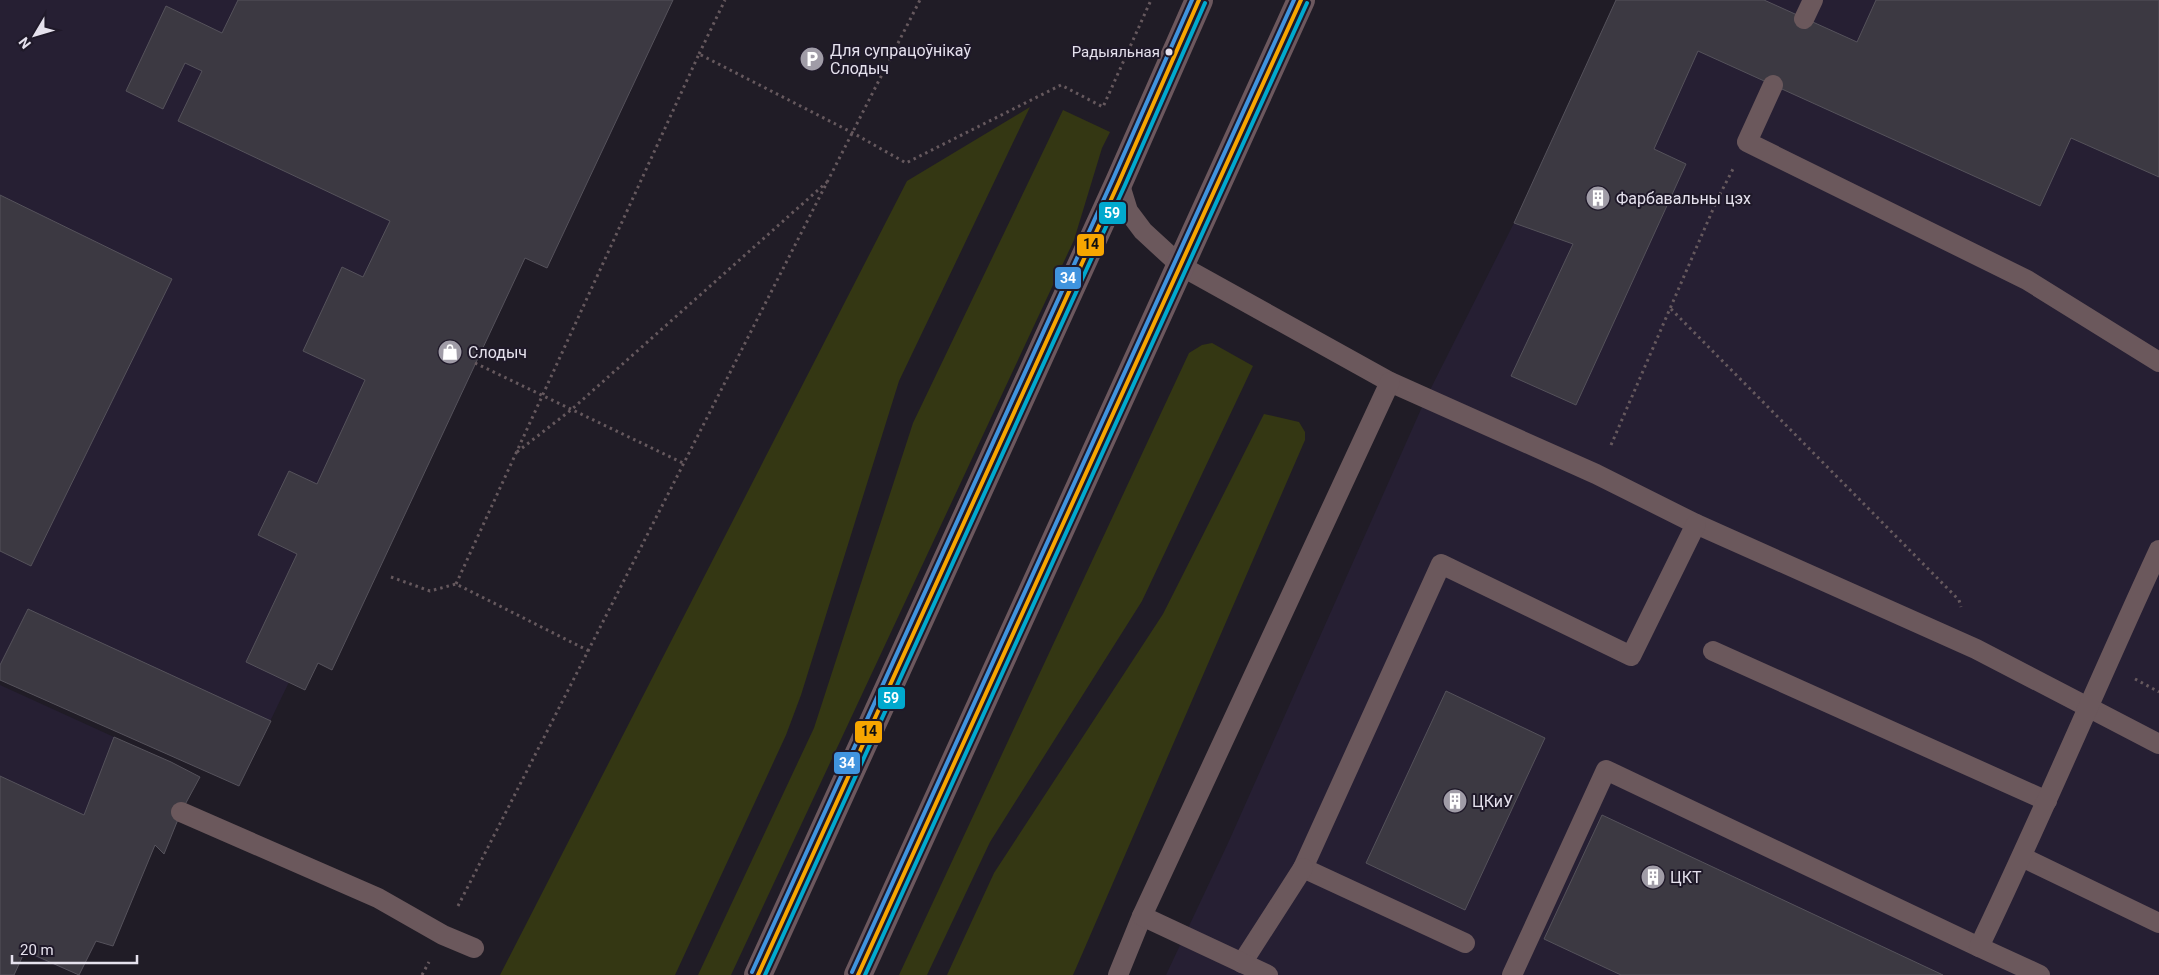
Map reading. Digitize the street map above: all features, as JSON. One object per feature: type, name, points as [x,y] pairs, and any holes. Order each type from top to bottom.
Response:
[{"type":"main road","points":[[758,975],[1119,182],[1199,0]]},
{"type":"main road","points":[[858,975],[1301,0]]},
{"type":"lane","points":[[1804,19],[1813,0]]},
{"type":"lane","points":[[1773,85],[1746,142],[2028,280],[2159,362]]},
{"type":"lane","points":[[1119,182],[1128,211],[1143,232],[1181,266],[1390,382],[1596,474],[1696,524],[1976,649],[2159,744]]},
{"type":"lane","points":[[1118,975],[1142,916],[1390,382]]},
{"type":"lane","points":[[1242,963],[1304,868],[1441,564],[1631,656],[1696,524]]},
{"type":"lane","points":[[1979,947],[2022,857],[2159,550]]},
{"type":"lane","points":[[1714,651],[2047,801]]},
{"type":"lane","points":[[1512,975],[1606,770],[2040,975]]},
{"type":"lane","points":[[181,812],[378,898],[443,935],[474,948]]},
{"type":"lane","points":[[2022,857],[2159,923]]},
{"type":"lane","points":[[1304,868],[1465,943]]},
{"type":"lane","points":[[1142,916],[1268,975]]},
{"type":"path","points":[[456,584],[725,0]]},
{"type":"path","points":[[422,975],[685,464],[920,0]]},
{"type":"path","points":[[699,54],[853,133],[906,163],[1061,84],[1103,107],[1151,0]]},
{"type":"path","points":[[1596,474],[1618,433],[1717,200],[1746,142]]},
{"type":"path","points":[[516,452],[571,410],[829,180]]},
{"type":"path","points":[[1671,309],[1959,600],[1976,649]]},
{"type":"path","points":[[475,363],[685,464]]},
{"type":"path","points":[[391,577],[430,591],[456,584],[589,651]]},
{"type":"shaded area","points":[[0,0],[673,0],[547,268],[525,258],[332,670],[318,663],[289,682],[239,786],[0,680]]},
{"type":"shaded area","points":[[1616,0],[2159,0],[2159,975],[1166,975],[1229,841],[1426,398],[1514,223]]},
{"type":"shaded area","points":[[0,685],[114,737],[181,812],[164,854],[155,845],[113,946],[96,941],[79,975],[24,953],[0,975]]},
{"type":"green space","points":[[1030,107],[899,381],[801,695],[786,735],[675,975],[500,975],[907,181]]},
{"type":"green space","points":[[1063,110],[1110,132],[1102,148],[1074,240],[731,975],[698,975],[814,728],[913,423]]},
{"type":"green space","points":[[1212,343],[1253,366],[1142,601],[990,842],[927,975],[899,975],[1189,353],[1202,345]]},
{"type":"green space","points":[[1264,414],[1299,422],[1305,432],[1305,440],[1073,975],[947,975],[994,873],[1163,614]]},
{"type":"building","points":[[238,0],[673,0],[547,268],[525,258],[332,670],[318,663],[305,690],[246,662],[297,554],[258,535],[289,471],[317,484],[365,380],[303,351],[342,267],[363,277],[390,221],[178,121],[202,71],[185,63],[163,109],[126,91],[166,6],[222,33]]},
{"type":"building","name":"Фарбавальны цэх","points":[[1616,0],[1764,0],[1857,42],[1876,0],[2159,0],[2159,177],[2071,138],[2040,206],[1698,51],[1654,149],[1686,164],[1576,405],[1511,376],[1573,244],[1514,223]]},
{"type":"building","points":[[0,195],[172,279],[31,566],[0,551]]},
{"type":"building","points":[[28,609],[271,721],[239,786],[0,680],[0,665]]},
{"type":"building","name":"ЦКиУ","points":[[1446,691],[1545,738],[1465,910],[1366,863]]},
{"type":"building","points":[[114,737],[200,777],[181,812],[164,854],[155,845],[113,946],[96,941],[79,975],[25,951],[14,975],[0,975],[0,776],[84,815]]},
{"type":"building","name":"ЦКТ","points":[[1602,815],[1943,975],[1621,975],[1544,939]]},
{"type":"transit line","name":"34","points":[[752,972],[1113,179],[1192,0]]},
{"type":"transit line","name":"14","points":[[758,975],[1119,182],[1199,0]]},
{"type":"transit line","name":"34","points":[[852,972],[1294,0]]},
{"type":"transit line","name":"14","points":[[858,975],[1301,0]]},
{"type":"transit line","name":"59","points":[[765,975],[1125,185],[1205,3]]},
{"type":"transit line","name":"59","points":[[865,975],[1307,3]]},
{"type":"place","name":"Радыяльная","points":[[1169,52]]},
{"type":"place","name":"Для супрацоўнікаў Слодыч","points":[[812,59]]},
{"type":"place","name":"Фарбавальны цэх","points":[[1598,198]]},
{"type":"place","name":"Слодыч","points":[[450,352]]},
{"type":"place","name":"ЦКиУ","points":[[1455,801]]},
{"type":"place","name":"ЦКТ","points":[[1653,877]]}]
